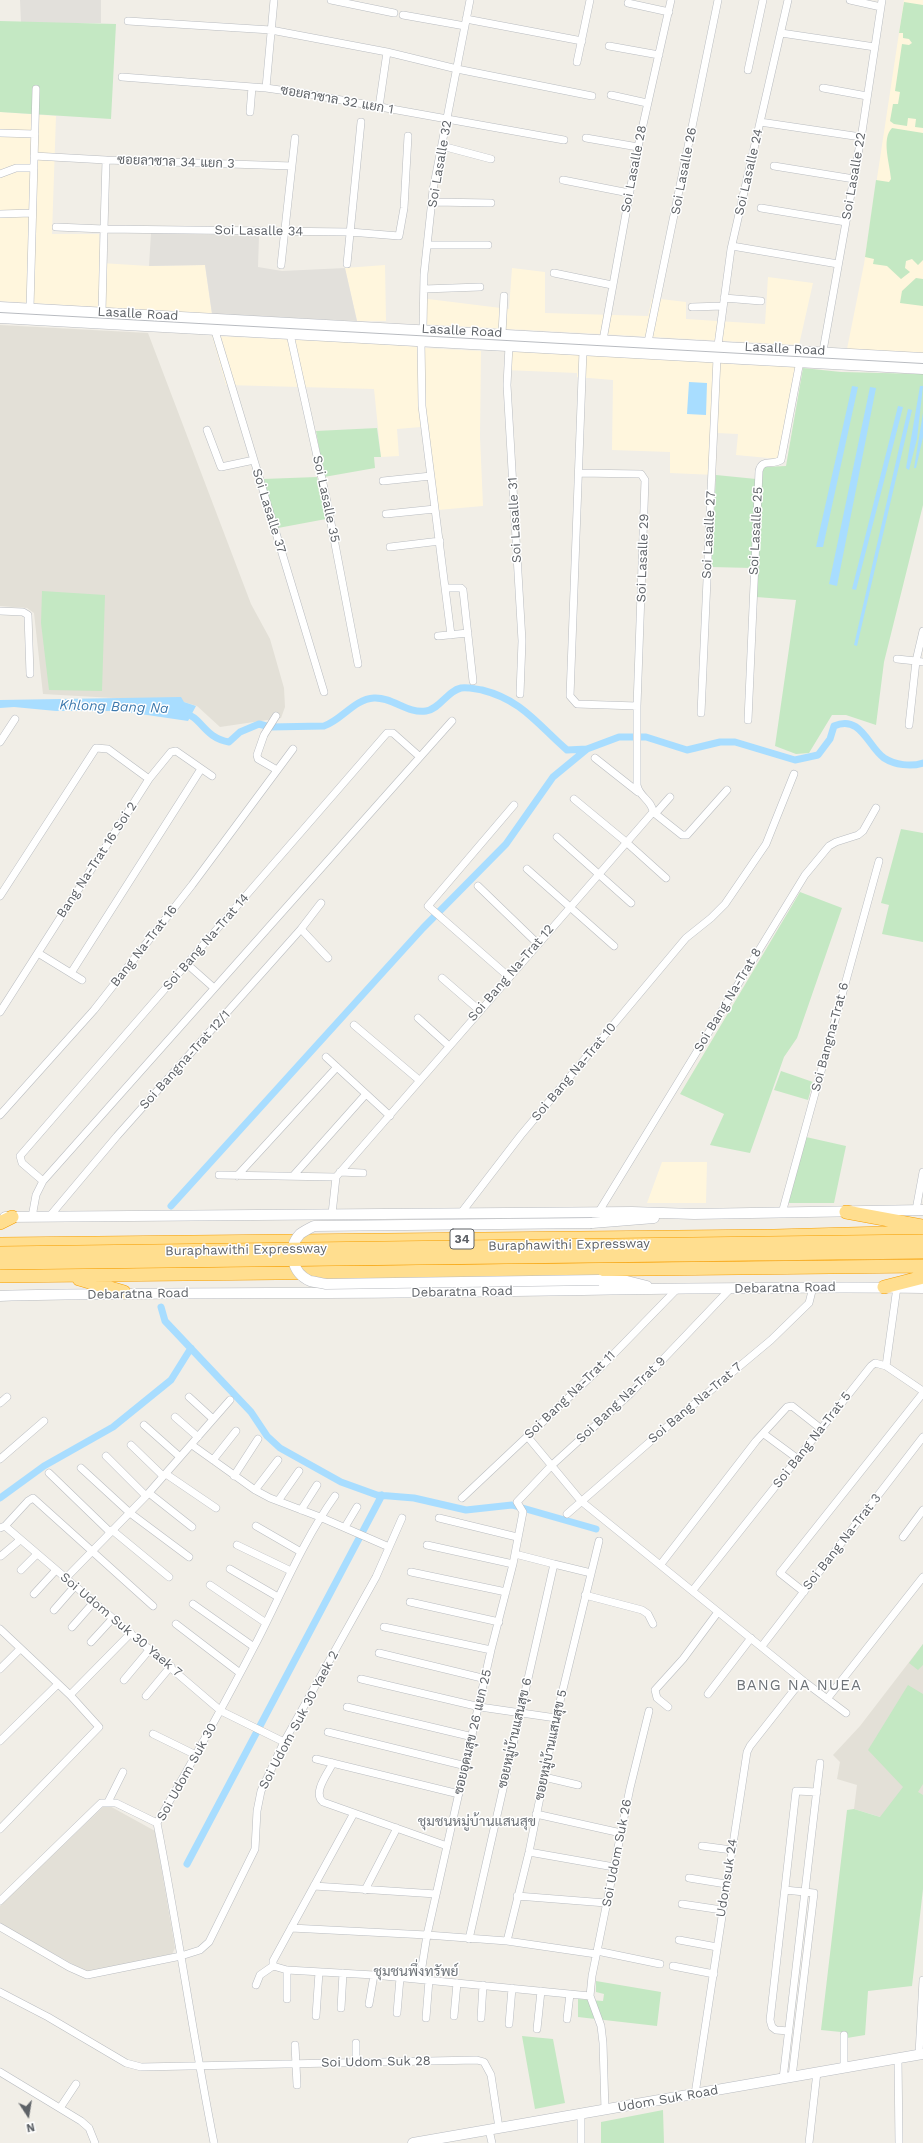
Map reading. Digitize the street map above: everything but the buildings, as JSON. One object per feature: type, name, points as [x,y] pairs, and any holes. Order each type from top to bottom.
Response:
[{"type":"highway","points":[[846,1212],[923,1227]]},
{"type":"highway","points":[[0,1223],[6,1217]]},
{"type":"highway","name":"34","points":[[0,1244],[774,1236],[923,1232]]},
{"type":"highway","name":"Buraphawithi Expressway","points":[[0,1253],[923,1241]]},
{"type":"highway","name":"Buraphawithi Expressway","points":[[0,1263],[923,1252]]},
{"type":"highway","name":"Debaratna Road","points":[[0,1276],[923,1266]]},
{"type":"highway","points":[[66,1276],[124,1292]]},
{"type":"highway","points":[[891,1287],[923,1277]]},
{"type":"main road","name":"Lasalle Road","points":[[0,307],[718,345],[921,358]]},
{"type":"main road","name":"Lasalle Road","points":[[0,318],[583,351],[921,368]]},
{"type":"main road","points":[[421,341],[423,329]]},
{"type":"main road","points":[[717,358],[718,345]]},
{"type":"main road","points":[[921,358],[921,368]]},
{"type":"main road","name":"34","points":[[6,1217],[461,1213],[691,1214],[920,1210]]},
{"type":"main road","points":[[662,1289],[627,1281],[599,1280],[326,1284],[310,1280],[298,1272],[292,1260],[294,1245],[301,1234],[314,1226],[592,1223],[632,1221],[691,1214]]},
{"type":"main road","name":"Debaratna Road","points":[[0,1296],[124,1292],[354,1293],[676,1290],[813,1287],[923,1288]]},
{"type":"main road","name":"Udom Suk Road","points":[[413,2143],[921,2054]]},
{"type":"street","name":"ซอยลาซาล 32 แยก 1","points":[[274,0],[266,88],[308,94],[564,140]]},
{"type":"street","points":[[331,0],[394,13]]},
{"type":"street","name":"Soi Lasalle 32","points":[[423,329],[427,245],[433,202],[456,69],[470,0]]},
{"type":"street","points":[[577,62],[590,0]]},
{"type":"street","name":"Soi Lasalle 28","points":[[602,340],[638,147],[671,0]]},
{"type":"street","name":"Soi Lasalle 26","points":[[648,342],[718,0]]},
{"type":"street","points":[[748,70],[763,0]]},
{"type":"street","name":"Soi Lasalle 24","points":[[718,345],[732,246],[788,0]]},
{"type":"street","points":[[850,0],[881,3]]},
{"type":"street","points":[[628,3],[669,12]]},
{"type":"street","name":"Soi Lasalle 22","points":[[823,351],[861,137],[881,3]]},
{"type":"street","points":[[403,15],[582,41]]},
{"type":"street","points":[[128,21],[271,30],[387,52],[456,69],[592,96]]},
{"type":"street","points":[[781,32],[875,47]]},
{"type":"street","points":[[609,46],[659,55]]},
{"type":"street","points":[[379,107],[387,52]]},
{"type":"street","points":[[122,77],[266,88]]},
{"type":"street","points":[[250,112],[252,87]]},
{"type":"street","points":[[823,88],[867,96]]},
{"type":"street","points":[[30,308],[36,89]]},
{"type":"street","points":[[611,95],[647,103]]},
{"type":"street","points":[[347,264],[362,122]]},
{"type":"street","points":[[760,122],[861,137]]},
{"type":"street","points":[[0,133],[35,134]]},
{"type":"street","name":"Soi Lasalle 34","points":[[56,227],[350,232],[399,236],[404,208],[408,136]]},
{"type":"street","points":[[281,265],[295,138]]},
{"type":"street","points":[[586,138],[638,147]]},
{"type":"street","points":[[442,146],[491,159]]},
{"type":"street","points":[[34,156],[106,160]]},
{"type":"street","name":"ซอยลาซาล 34 แยก 3","points":[[104,228],[106,160],[292,166]]},
{"type":"street","points":[[774,166],[854,179]]},
{"type":"street","points":[[0,174],[16,168],[34,168]]},
{"type":"street","points":[[563,180],[629,193]]},
{"type":"street","points":[[433,202],[491,203]]},
{"type":"street","points":[[761,208],[846,222]]},
{"type":"street","points":[[0,214],[32,213]]},
{"type":"street","points":[[102,312],[104,228]]},
{"type":"street","points":[[427,245],[488,245]]},
{"type":"street","points":[[732,246],[838,264]]},
{"type":"street","points":[[554,273],[612,285]]},
{"type":"street","points":[[424,289],[480,287]]},
{"type":"street","points":[[502,334],[504,296]]},
{"type":"street","points":[[724,298],[761,301]]},
{"type":"street","points":[[692,307],[723,306]]},
{"type":"street","name":"Soi Lasalle 37","points":[[215,331],[324,692]]},
{"type":"street","name":"Soi Lasalle 35","points":[[290,334],[326,497],[358,664]]},
{"type":"street","points":[[421,341],[422,406],[451,634]]},
{"type":"street","name":"Soi Lasalle 31","points":[[508,346],[507,385],[522,641],[520,694]]},
{"type":"street","points":[[583,351],[570,696],[577,704],[637,706]]},
{"type":"street","name":"Soi Lasalle 27","points":[[701,713],[717,358]]},
{"type":"street","name":"Soi Lasalle 25","points":[[748,720],[759,471],[760,466],[764,463],[781,460],[800,361]]},
{"type":"street","points":[[207,430],[221,467],[254,460]]},
{"type":"street","name":"Soi Lasalle 29","points":[[578,474],[641,474],[646,480],[637,706],[638,792]]},
{"type":"street","points":[[383,481],[431,476]]},
{"type":"street","points":[[386,514],[436,509]]},
{"type":"street","points":[[390,547],[440,542]]},
{"type":"street","points":[[446,588],[461,588],[463,590],[473,681]]},
{"type":"street","points":[[0,611],[23,612],[28,615],[30,674]]},
{"type":"street","points":[[908,725],[923,631]]},
{"type":"street","points":[[438,636],[468,633]]},
{"type":"street","points":[[897,659],[919,661]]},
{"type":"street","points":[[276,716],[264,735],[257,757],[277,770]]},
{"type":"street","points":[[0,742],[15,718]]},
{"type":"street","points":[[32,1217],[36,1195],[43,1181],[452,721]]},
{"type":"street","name":"Soi Bang Na-Trat 14","points":[[43,1181],[22,1163],[20,1156],[387,733],[393,733],[420,757]]},
{"type":"street","points":[[0,896],[96,748],[108,749],[149,779]]},
{"type":"street","name":"Bang Na-Trat 16","points":[[0,1115],[94,1010],[192,885],[293,749]]},
{"type":"street","name":"Bang Na-Trat 16 Soi 2","points":[[0,1012],[149,779],[173,751],[212,776]]},
{"type":"street","points":[[595,758],[638,792],[652,806],[654,813],[682,835],[687,835],[728,790]]},
{"type":"street","points":[[71,973],[201,769]]},
{"type":"street","name":"Soi Bang Na-Trat 10","points":[[461,1213],[521,1135],[691,934],[711,918],[724,904],[766,844],[794,774]]},
{"type":"street","name":"Soi Bang Na-Trat 12","points":[[338,1175],[390,1116],[448,1045],[597,874],[670,797]]},
{"type":"street","points":[[574,799],[626,842],[666,878]]},
{"type":"street","points":[[509,976],[428,906],[514,805]]},
{"type":"street","name":"Soi Bang Na-Trat 8","points":[[598,1213],[805,875],[829,846],[836,842],[858,835],[864,831],[876,808]]},
{"type":"street","points":[[557,837],[631,903]]},
{"type":"street","name":"Soi Bangna-Trat 6","points":[[782,1213],[879,861]]},
{"type":"street","points":[[527,869],[614,946]]},
{"type":"street","points":[[478,886],[537,943]]},
{"type":"street","name":"Soi Bangna-Trat 12/1","points":[[49,1217],[122,1130],[301,929],[321,903]]},
{"type":"street","points":[[301,929],[328,958]]},
{"type":"street","points":[[38,953],[82,980]]},
{"type":"street","points":[[187,964],[214,988]]},
{"type":"street","points":[[442,978],[480,1010]]},
{"type":"street","points":[[418,1018],[448,1045]]},
{"type":"street","points":[[354,1025],[418,1080]]},
{"type":"street","points":[[326,1057],[390,1116]]},
{"type":"street","points":[[237,1176],[337,1067]]},
{"type":"street","points":[[293,1176],[366,1094]]},
{"type":"street","points":[[920,1210],[923,1172]]},
{"type":"street","points":[[219,1175],[293,1176],[363,1173]]},
{"type":"street","points":[[332,1214],[338,1175]]},
{"type":"street","name":"Soi Bang Na-Trat 7","points":[[568,1514],[581,1501],[771,1340],[809,1303],[813,1287]]},
{"type":"street","points":[[804,1592],[780,1573],[923,1392],[886,1366],[891,1287]]},
{"type":"street","name":"Soi Bang Na-Trat 9","points":[[521,1508],[517,1502],[519,1499],[551,1466],[630,1394],[730,1289]]},
{"type":"street","name":"Soi Bang Na-Trat 11","points":[[462,1498],[600,1367],[676,1290]]},
{"type":"street","name":"Soi Bang Na-Trat 5","points":[[693,1590],[798,1459],[820,1428],[871,1366],[875,1364],[886,1366]]},
{"type":"street","points":[[0,1403],[7,1397]]},
{"type":"street","points":[[189,1397],[213,1419]]},
{"type":"street","points":[[66,1578],[130,1513],[192,1445],[230,1400]]},
{"type":"street","points":[[661,1564],[756,1441],[790,1405],[820,1428]]},
{"type":"street","points":[[175,1417],[198,1437]]},
{"type":"street","points":[[0,1459],[44,1421]]},
{"type":"street","points":[[144,1425],[180,1458]]},
{"type":"street","points":[[213,1460],[236,1431]]},
{"type":"street","points":[[764,1434],[798,1459]]},
{"type":"street","points":[[526,1436],[581,1501],[661,1564],[802,1680],[846,1713]]},
{"type":"street","name":"Soi Bang Na-Trat 3","points":[[762,1646],[923,1437]]},
{"type":"street","points":[[234,1476],[258,1440]]},
{"type":"street","points":[[132,1445],[165,1475],[216,1508]]},
{"type":"street","points":[[192,1445],[255,1490],[278,1501],[389,1546]]},
{"type":"street","points":[[106,1456],[147,1494],[192,1527]]},
{"type":"street","points":[[255,1490],[278,1460]]},
{"type":"street","points":[[81,1468],[130,1513],[189,1557]]},
{"type":"street","points":[[278,1501],[299,1471]]},
{"type":"street","points":[[49,1473],[111,1531],[169,1577]]},
{"type":"street","points":[[302,1510],[317,1485]]},
{"type":"street","name":"Soi Udom Suk 30","points":[[214,2143],[199,2067],[157,1823],[221,1711],[291,1571],[320,1517],[335,1496]]},
{"type":"street","points":[[2,1527],[28,1501],[33,1498],[153,1606]]},
{"type":"street","points":[[345,1528],[357,1507]]},
{"type":"street","name":"ซอยอุดมสุข 26 แยก 25","points":[[420,1980],[427,1935],[436,1894],[480,1707],[491,1650],[513,1564],[521,1508]]},
{"type":"street","points":[[903,1537],[923,1510]]},
{"type":"street","name":"Soi Udom Suk 30 Yaek 2","points":[[0,1927],[69,1966],[87,1974],[181,1956],[200,1950],[208,1942],[253,1856],[257,1840],[257,1810],[261,1791],[284,1742],[376,1577],[402,1518]]},
{"type":"street","points":[[438,1518],[517,1537]]},
{"type":"street","points":[[256,1526],[301,1552]]},
{"type":"street","name":"Soi Udom Suk 30 Yaek 7","points":[[2,1527],[20,1540],[114,1618],[221,1711],[284,1742]]},
{"type":"street","points":[[1,1556],[20,1540]]},
{"type":"street","name":"ซอยหมู่บ้านแสนสุข 5","points":[[507,1941],[529,1852],[556,1718],[599,1541]]},
{"type":"street","points":[[237,1545],[291,1571]]},
{"type":"street","points":[[428,1545],[513,1564]]},
{"type":"street","points":[[21,1570],[37,1554]]},
{"type":"street","points":[[515,1554],[591,1573]]},
{"type":"street","name":"ซอยหมู่บ้านแสนสุข 6","points":[[469,1938],[554,1564]]},
{"type":"street","points":[[230,1569],[278,1597]]},
{"type":"street","points":[[34,1594],[56,1570]]},
{"type":"street","points":[[412,1572],[506,1592]]},
{"type":"street","points":[[827,1699],[923,1577]]},
{"type":"street","points":[[210,1585],[266,1623]]},
{"type":"street","points":[[54,1610],[75,1586]]},
{"type":"street","points":[[585,1595],[642,1610],[648,1614],[653,1624]]},
{"type":"street","points":[[72,1627],[94,1602]]},
{"type":"street","points":[[410,1602],[499,1622]]},
{"type":"street","points":[[193,1604],[254,1647]]},
{"type":"street","points":[[668,1707],[657,1698],[655,1690],[683,1659],[718,1612]]},
{"type":"street","points":[[91,1642],[114,1618]]},
{"type":"street","points":[[176,1624],[240,1673]]},
{"type":"street","points":[[384,1627],[491,1650]]},
{"type":"street","points":[[0,1629],[70,1695],[99,1727],[0,1829]]},
{"type":"street","points":[[70,1695],[131,1633]]},
{"type":"street","points":[[708,1694],[751,1638]]},
{"type":"street","points":[[0,1669],[20,1649]]},
{"type":"street","points":[[124,1680],[150,1649]]},
{"type":"street","points":[[379,1653],[486,1679]]},
{"type":"street","points":[[146,1696],[171,1666]]},
{"type":"street","points":[[361,1679],[480,1707],[520,1711],[556,1718]]},
{"type":"street","name":"Udomsuk 24","points":[[695,2094],[747,1752],[750,1746],[802,1680]]},
{"type":"street","points":[[0,1741],[58,1684]]},
{"type":"street","points":[[347,1707],[473,1737]]},
{"type":"street","name":"Soi Udom Suk 26","points":[[605,2110],[601,2032],[590,1996],[606,1903],[649,1711]]},
{"type":"street","points":[[328,1732],[466,1766]]},
{"type":"street","points":[[153,1734],[196,1755]]},
{"type":"street","points":[[316,1759],[459,1794]]},
{"type":"street","points":[[788,2078],[789,2033],[820,1763]]},
{"type":"street","points":[[333,1764],[319,1791],[319,1796],[323,1802],[447,1846]]},
{"type":"street","points":[[108,1802],[123,1772]]},
{"type":"street","points":[[544,1778],[578,1785]]},
{"type":"street","points":[[797,2036],[776,2030],[772,2027],[770,2020],[796,1791],[817,1792]]},
{"type":"street","points":[[0,1901],[93,1809],[101,1803],[108,1802],[122,1806],[157,1823]]},
{"type":"street","points":[[275,1967],[273,1961],[354,1813]]},
{"type":"street","points":[[536,1814],[621,1833]]},
{"type":"street","points":[[365,1890],[398,1828]]},
{"type":"street","points":[[702,1846],[732,1850]]},
{"type":"street","points":[[529,1852],[614,1867]]},
{"type":"street","points":[[689,1878],[726,1884]]},
{"type":"street","points":[[314,1886],[436,1894]]},
{"type":"street","points":[[785,1890],[814,1893],[797,2036],[788,2078]]},
{"type":"street","points":[[517,1896],[606,1903]]},
{"type":"street","points":[[682,1904],[722,1910]]},
{"type":"street","points":[[291,1928],[507,1941],[597,1953],[660,1964]]},
{"type":"street","points":[[679,1940],[717,1948]]},
{"type":"street","points":[[673,1966],[714,1974]]},
{"type":"street","points":[[256,1985],[260,1975],[275,1967],[287,1970],[374,1975],[590,1996]]},
{"type":"street","points":[[287,1970],[287,1999]]},
{"type":"street","points":[[316,2016],[319,1972]]},
{"type":"street","points":[[341,2008],[343,1973]]},
{"type":"street","points":[[369,2004],[374,1975]]},
{"type":"street","points":[[397,2013],[400,1978]]},
{"type":"street","points":[[426,2018],[430,1980]]},
{"type":"street","points":[[921,2054],[923,1980]]},
{"type":"street","points":[[454,2016],[457,1983]]},
{"type":"street","points":[[481,2018],[483,1985]]},
{"type":"street","points":[[509,2024],[512,1988]]},
{"type":"street","points":[[537,2029],[541,1991]]},
{"type":"street","name":"Soi Udom Suk 28","points":[[0,1992],[48,2017],[126,2063],[140,2066],[199,2067],[356,2061],[478,2060],[484,2062],[491,2075],[494,2129]]},
{"type":"street","points":[[567,2019],[570,1994]]},
{"type":"street","points":[[844,2035],[844,2068]]},
{"type":"street","points":[[356,2043],[356,2061]]},
{"type":"street","points":[[294,2045],[298,2085]]},
{"type":"street","points":[[898,2058],[899,2143]]},
{"type":"street","points":[[0,2072],[60,2108],[89,2128],[95,2143]]},
{"type":"street","points":[[809,2143],[818,2072]]},
{"type":"street","points":[[60,2108],[76,2084]]},
{"type":"street","points":[[581,2114],[581,2143]]},
{"type":"street","points":[[492,2143],[494,2129]]},
{"type":"shaded area","points":[[20,0],[101,0],[101,23],[21,23]]},
{"type":"shaded area","points":[[904,0],[923,0],[923,353],[847,349],[864,264]]},
{"type":"shaded area","points":[[0,112],[56,116],[52,234],[99,234],[101,263],[149,266],[205,265],[212,314],[0,301]]},
{"type":"shaded area","points":[[151,233],[259,236],[258,267],[282,271],[345,268],[357,321],[212,314],[205,265],[149,266]]},
{"type":"shaded area","points":[[385,265],[386,321],[357,321],[345,268]]},
{"type":"shaded area","points":[[512,268],[545,272],[545,313],[648,316],[652,298],[686,302],[686,319],[765,324],[768,277],[813,283],[799,345],[419,324],[420,298],[509,309]]},
{"type":"shaded area","points":[[0,325],[148,333],[251,604],[270,639],[284,688],[285,707],[281,718],[220,727],[197,706],[184,702],[43,694],[34,613],[27,608],[0,606]]},
{"type":"shaded area","points":[[212,336],[367,343],[418,347],[421,427],[397,429],[399,456],[381,457],[374,389],[226,385]]},
{"type":"shaded area","points":[[424,348],[481,351],[480,437],[483,506],[438,510],[423,397]]},
{"type":"shaded area","points":[[505,350],[672,358],[743,365],[797,366],[779,459],[736,455],[738,434],[717,433],[716,475],[670,473],[670,452],[612,450],[613,380],[577,377],[577,373],[505,370]]},
{"type":"shaded area","points":[[662,1162],[707,1162],[706,1203],[647,1203]]},
{"type":"shaded area","points":[[923,1644],[923,1830],[854,1809],[857,1785],[837,1779],[840,1762],[833,1755],[860,1726]]},
{"type":"shaded area","points":[[106,1804],[155,1831],[175,1948],[172,1954],[87,1972],[0,1924],[0,1906]]},
{"type":"green space","points":[[904,2],[923,5],[923,128],[915,127],[916,119],[908,118],[907,126],[894,124],[890,121],[893,104],[898,104],[900,92],[895,91],[902,44],[909,45],[912,43],[909,39],[903,38],[903,33],[899,33]]},
{"type":"green space","points":[[0,21],[116,24],[111,119],[0,112]]},
{"type":"green space","points":[[892,128],[923,133],[923,260],[918,265],[912,259],[906,261],[905,268],[910,272],[901,279],[887,266],[873,264],[874,259],[865,257],[876,180],[889,182],[891,179],[887,152],[887,138]]},
{"type":"green space","points":[[916,278],[923,279],[923,306],[900,303],[902,291]]},
{"type":"green space","points":[[803,368],[841,372],[923,374],[923,505],[884,662],[876,725],[846,715],[832,715],[809,753],[796,754],[775,746],[796,600],[756,597],[762,472],[765,467],[786,466]]},
{"type":"green space","points":[[377,428],[381,457],[374,457],[375,468],[324,477],[316,431]]},
{"type":"green space","points":[[716,475],[756,479],[752,568],[711,567]]},
{"type":"green space","points":[[317,477],[326,519],[278,528],[263,479]]},
{"type":"green space","points":[[42,591],[105,595],[102,691],[49,690],[41,623]]},
{"type":"green space","points":[[901,829],[923,833],[923,942],[882,934],[889,905],[881,903]]},
{"type":"green space","points":[[800,892],[842,908],[797,1038],[784,1057],[750,1153],[710,1145],[724,1114],[680,1094]]},
{"type":"green space","points":[[781,1071],[813,1082],[808,1100],[774,1090]]},
{"type":"green space","points":[[806,1137],[846,1146],[834,1203],[788,1203]]},
{"type":"green space","points":[[923,1644],[923,1665],[918,1670],[909,1663]]},
{"type":"green space","points":[[908,1685],[923,1694],[923,1784],[918,1792],[923,1795],[923,1889],[912,1986],[868,1991],[865,2035],[841,2039],[841,2032],[821,2030],[847,1810],[854,1809],[880,1817],[903,1787],[868,1750]]},
{"type":"green space","points":[[596,1981],[661,1992],[657,2026],[578,2017],[578,1999],[603,2001],[604,1994],[596,1992]]},
{"type":"green space","points":[[522,2036],[553,2039],[565,2103],[535,2109]]},
{"type":"green space","points":[[663,2110],[664,2143],[601,2143],[601,2122]]},
{"type":"water","points":[[689,382],[707,383],[706,415],[687,414]]},
{"type":"water","points":[[852,386],[858,387],[823,547],[816,547]]},
{"type":"water","points":[[920,386],[923,386],[917,439],[909,470],[906,468]]},
{"type":"water","points":[[870,387],[876,388],[837,586],[829,584]]},
{"type":"water","points":[[898,406],[903,407],[856,590],[852,589]]},
{"type":"water","points":[[908,409],[912,410],[857,646],[854,645]]},
{"type":"water","points":[[923,413],[923,437],[916,468],[914,468]]},
{"type":"water","points":[[181,697],[184,702],[196,706],[188,721],[120,711],[56,711],[14,707],[0,708],[0,700]]},
{"type":"waterway","name":"Khlong Bang Na","points":[[183,712],[190,715],[208,732],[220,740],[229,742],[240,732],[259,724],[270,727],[324,726],[367,699],[381,698],[413,710],[431,710],[456,690],[461,688],[469,688],[496,694],[508,700],[528,714],[567,750],[587,749],[619,737],[646,737],[687,750],[720,742],[735,742],[795,760],[818,755],[830,739],[834,726],[843,723],[851,724],[863,733],[878,753],[884,758],[898,764],[908,765],[923,763]]},
{"type":"waterway","points":[[171,1206],[423,928],[506,844],[553,777],[587,749]]},
{"type":"waterway","points":[[161,1307],[165,1321],[251,1412],[267,1436],[280,1448],[341,1482],[377,1495],[414,1498],[466,1510],[512,1505],[596,1529]]},
{"type":"waterway","points":[[0,1498],[44,1466],[113,1427],[171,1380],[191,1348]]},
{"type":"waterway","points":[[187,1864],[382,1495]]},
{"type":"district","name":"BANG NA NUEA","points":[[799,1686]]},
{"type":"district","name":"ชุมชนหมู่บ้านแสนสุข","points":[[477,1822]]},
{"type":"district","name":"ชุมชนพึ่งทรัพย์","points":[[416,1972]]}]
